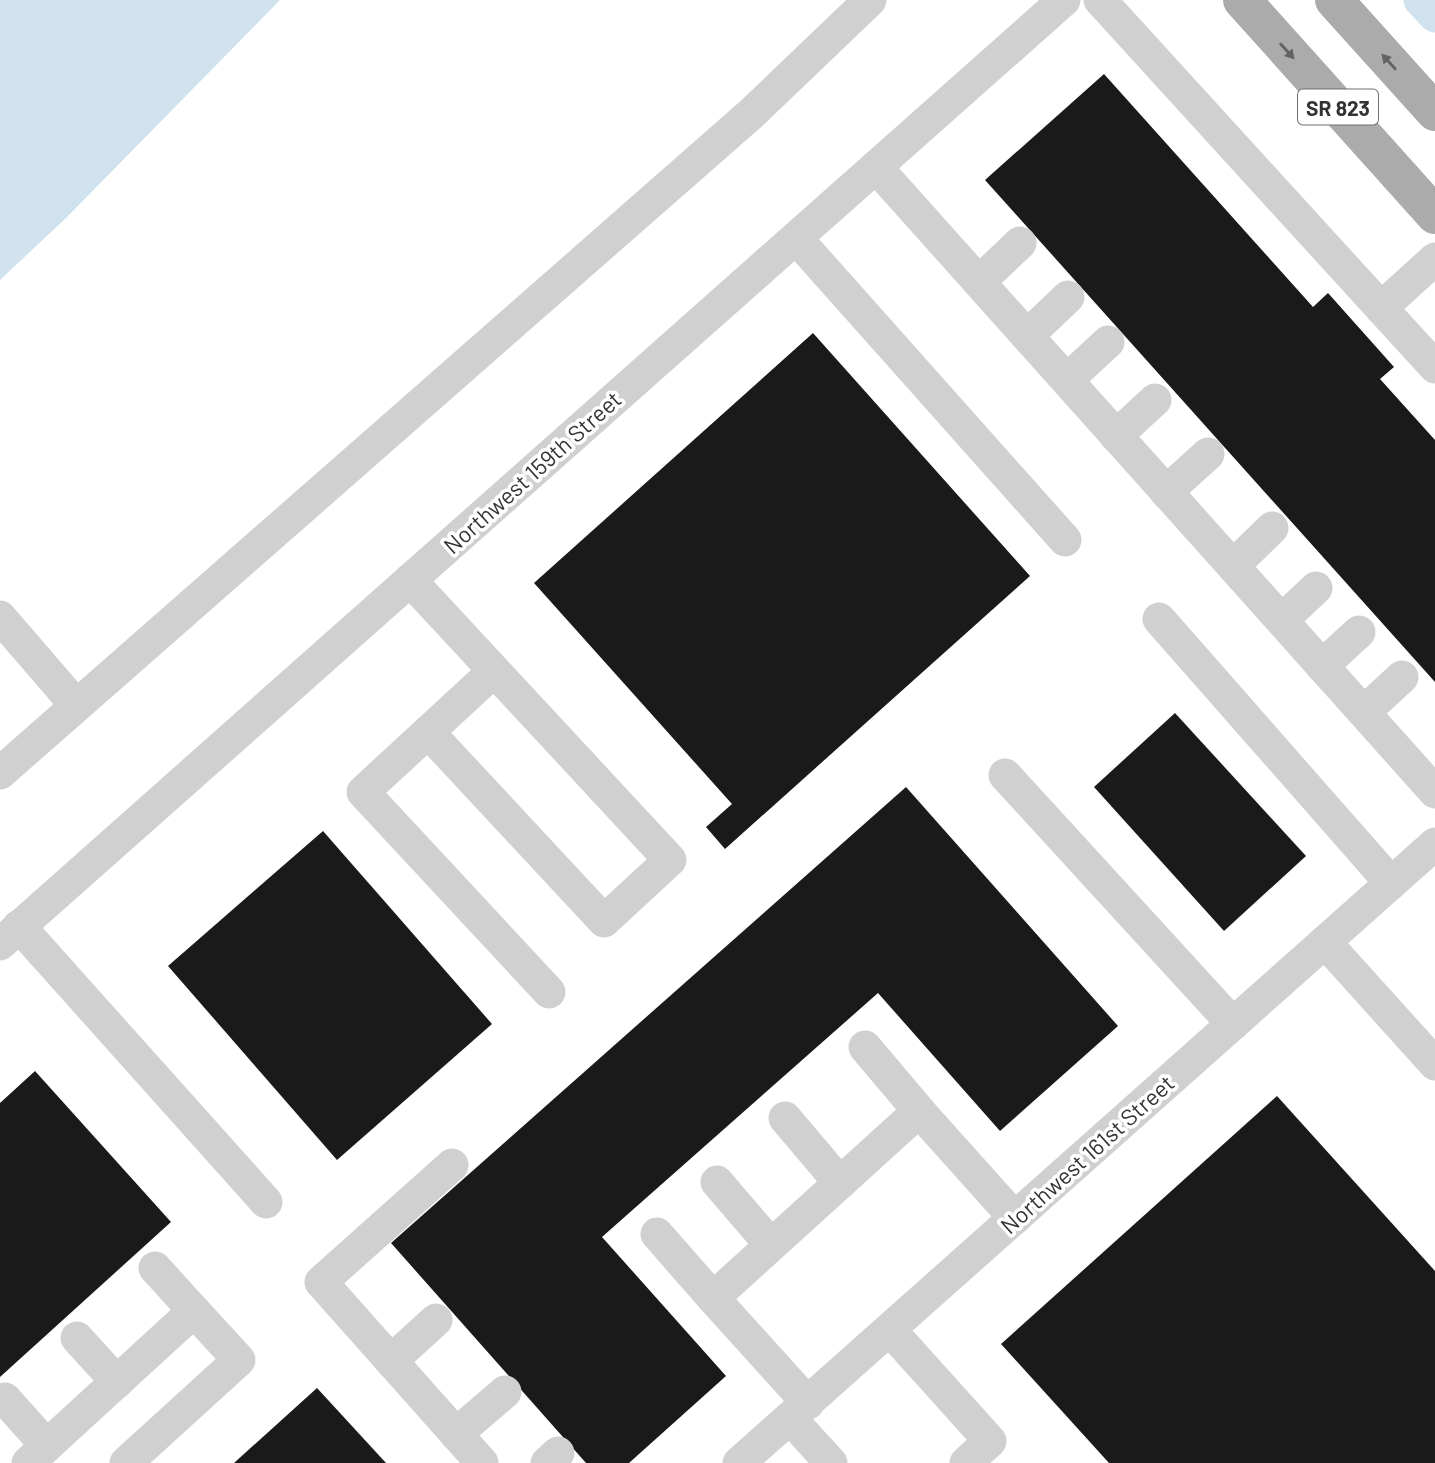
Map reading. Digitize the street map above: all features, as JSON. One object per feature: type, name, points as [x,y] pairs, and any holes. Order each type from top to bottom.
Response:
[{"type":"main road","name":"SR 823","points":[[1242,0],[1435,215]]},
{"type":"main road","name":"SR 823","points":[[1334,0],[1435,112]]},
{"type":"street","points":[[1,770],[752,113],[870,0]]},
{"type":"street","name":"Northwest 159th Street","points":[[10,935],[1064,0]]},
{"type":"street","points":[[1100,0],[1435,367]]},
{"type":"street","points":[[876,167],[1435,792]]},
{"type":"street","points":[[796,238],[1065,540]]},
{"type":"street","points":[[979,282],[1020,243]]},
{"type":"street","points":[[1381,308],[1435,259]]},
{"type":"street","points":[[1027,336],[1068,297]]},
{"type":"street","points":[[1067,380],[1108,342]]},
{"type":"street","points":[[1116,436],[1154,400]]},
{"type":"street","points":[[1166,492],[1208,454]]},
{"type":"street","points":[[1233,566],[1272,528]]},
{"type":"street","points":[[410,580],[670,860],[604,921],[428,732]]},
{"type":"street","points":[[1282,620],[1315,588]]},
{"type":"street","points":[[0,617],[75,704]]},
{"type":"street","points":[[1159,619],[1391,883]]},
{"type":"street","points":[[1322,666],[1359,632]]},
{"type":"street","points":[[494,670],[363,792],[549,992]]},
{"type":"street","points":[[1364,712],[1402,677]]},
{"type":"street","points":[[1005,775],[1233,1024]]},
{"type":"street","name":"Northwest 161st Street","points":[[739,1463],[1435,844]]},
{"type":"street","points":[[10,935],[266,1202]]},
{"type":"street","points":[[1325,942],[1435,1064]]},
{"type":"street","points":[[865,1047],[1015,1218]]},
{"type":"street","points":[[713,1298],[919,1111]]},
{"type":"street","points":[[785,1118],[840,1183]]},
{"type":"street","points":[[452,1165],[321,1282],[482,1463]]},
{"type":"street","points":[[716,1182],[771,1245]]},
{"type":"street","points":[[657,1234],[713,1298],[799,1410],[831,1463]]},
{"type":"street","points":[[126,1463],[239,1360],[155,1268]]},
{"type":"street","points":[[5,1399],[38,1454],[194,1311]]},
{"type":"street","points":[[391,1361],[436,1320]]},
{"type":"street","points":[[890,1330],[990,1441],[966,1463]]},
{"type":"street","points":[[77,1338],[117,1382]]},
{"type":"street","points":[[456,1434],[505,1392]]},
{"type":"water","points":[[0,0],[280,0],[66,218],[0,280]]},
{"type":"building","points":[[1104,74],[1313,307],[1328,293],[1394,367],[1380,379],[1435,440],[1435,682],[985,180]]},
{"type":"building","points":[[813,333],[1030,576],[725,849],[706,827],[732,804],[534,583]]},
{"type":"building","points":[[1175,713],[1306,856],[1224,931],[1094,787]]},
{"type":"building","points":[[906,787],[1118,1026],[1000,1131],[878,993],[602,1237],[726,1376],[629,1463],[586,1463],[391,1243]]},
{"type":"building","points":[[323,831],[492,1024],[337,1160],[168,966]]},
{"type":"building","points":[[35,1071],[171,1222],[0,1377],[0,1103]]},
{"type":"building","points":[[1277,1096],[1435,1271],[1435,1463],[1109,1463],[1001,1344]]},
{"type":"building","points":[[317,1388],[386,1463],[234,1463]]},
{"type":"waterway","points":[[1420,0],[1435,16]]}]
